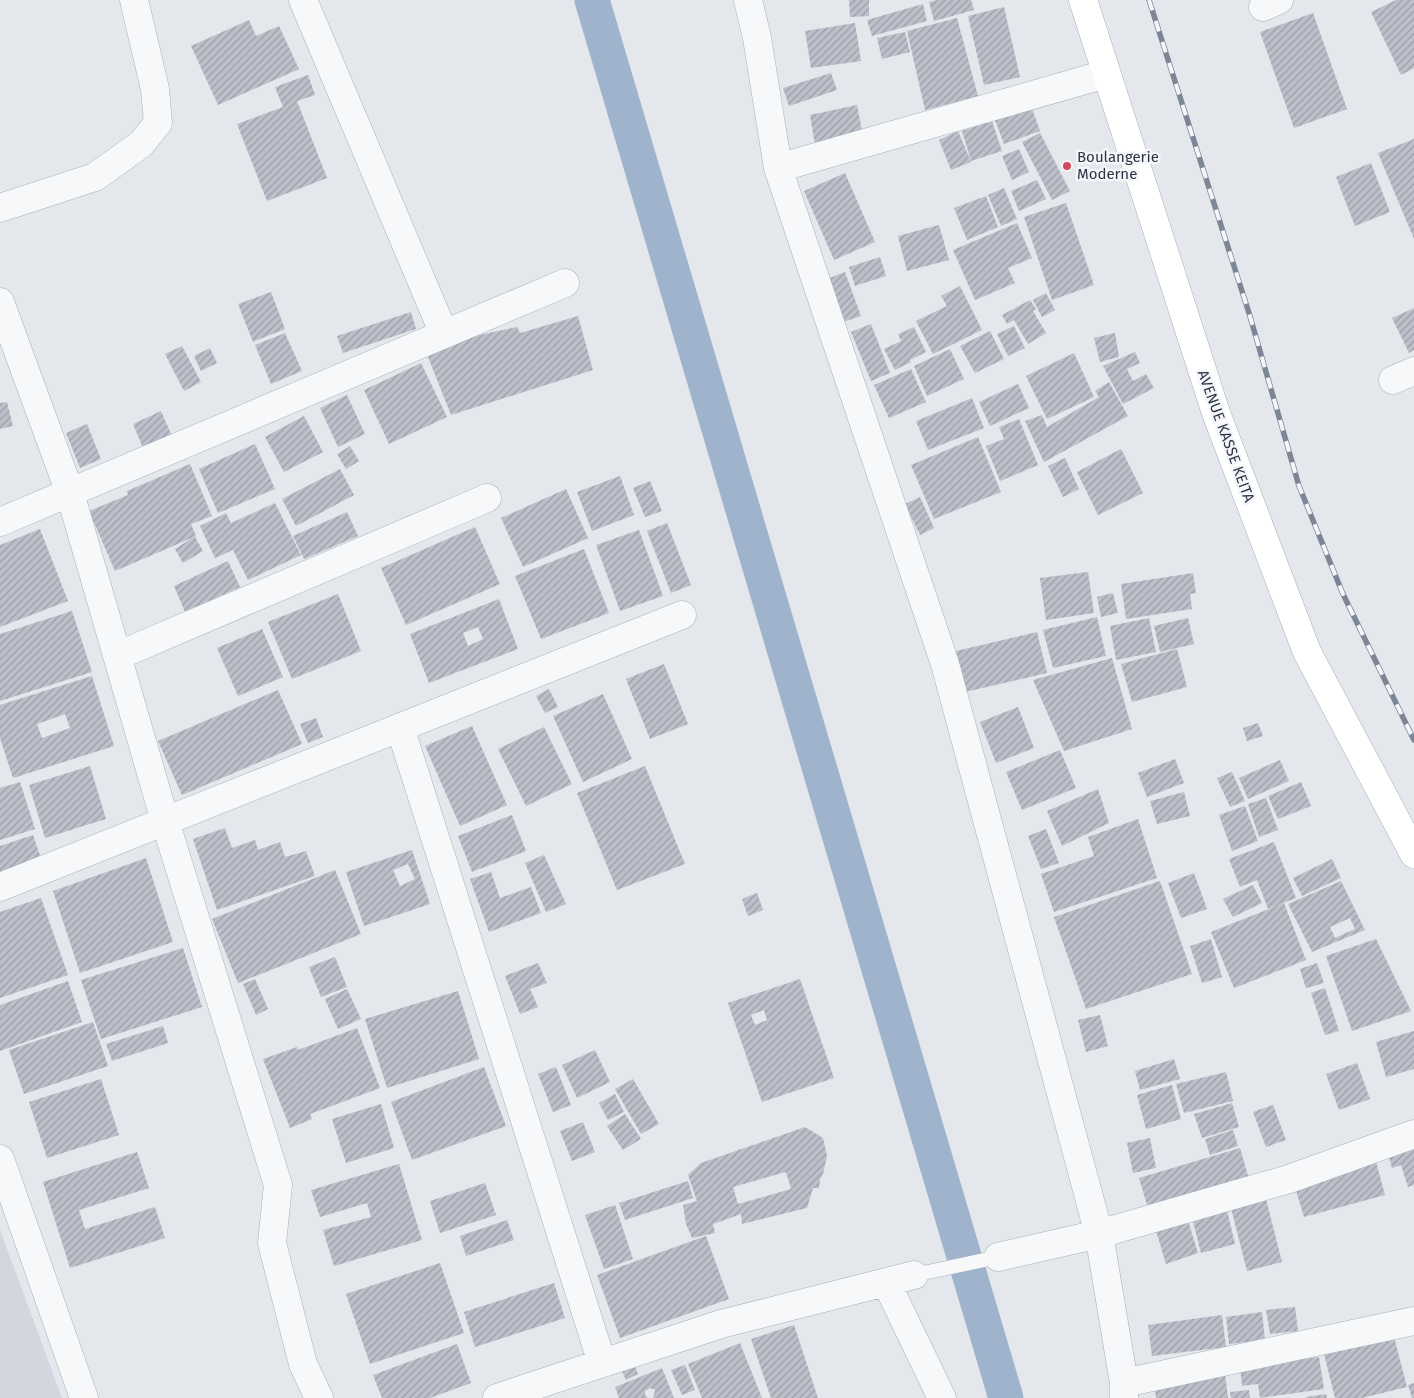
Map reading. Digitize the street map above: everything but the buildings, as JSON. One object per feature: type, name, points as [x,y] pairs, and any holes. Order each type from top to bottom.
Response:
[{"type":"main road","name":"AVENUE KASSE KEITA","points":[[1083,0],[1216,413],[1307,652],[1414,854]]},
{"type":"street","points":[[0,208],[96,177],[141,144],[158,123],[156,89],[134,0]]},
{"type":"street","points":[[303,0],[444,334]]},
{"type":"street","points":[[748,0],[778,168],[945,664],[1099,1234],[1124,1390],[1414,1321]]},
{"type":"street","points":[[778,168],[1106,74]]},
{"type":"street","points":[[0,522],[565,283]]},
{"type":"street","points":[[0,302],[70,493],[165,821],[278,1185],[272,1243],[303,1364],[319,1398]]},
{"type":"street","points":[[117,656],[487,498]]},
{"type":"street","points":[[0,887],[682,615]]},
{"type":"street","points":[[400,727],[602,1363]]},
{"type":"street","points":[[998,1256],[1099,1234],[1289,1179],[1414,1134]]},
{"type":"street","points":[[0,1159],[84,1398]]},
{"type":"street","points":[[497,1398],[720,1324],[914,1275]]},
{"type":"street","points":[[886,1282],[942,1398]]},
{"type":"lane","points":[[914,1275],[998,1256]]},
{"type":"shaded area","points":[[0,1230],[62,1398],[0,1398]]},
{"type":"waterway","points":[[592,0],[1006,1398]]},
{"type":"railway","points":[[1149,0],[1249,313],[1299,486],[1343,594],[1414,740]]},
{"type":"place","name":"Boulangerie Moderne","points":[[1067,166]]}]
